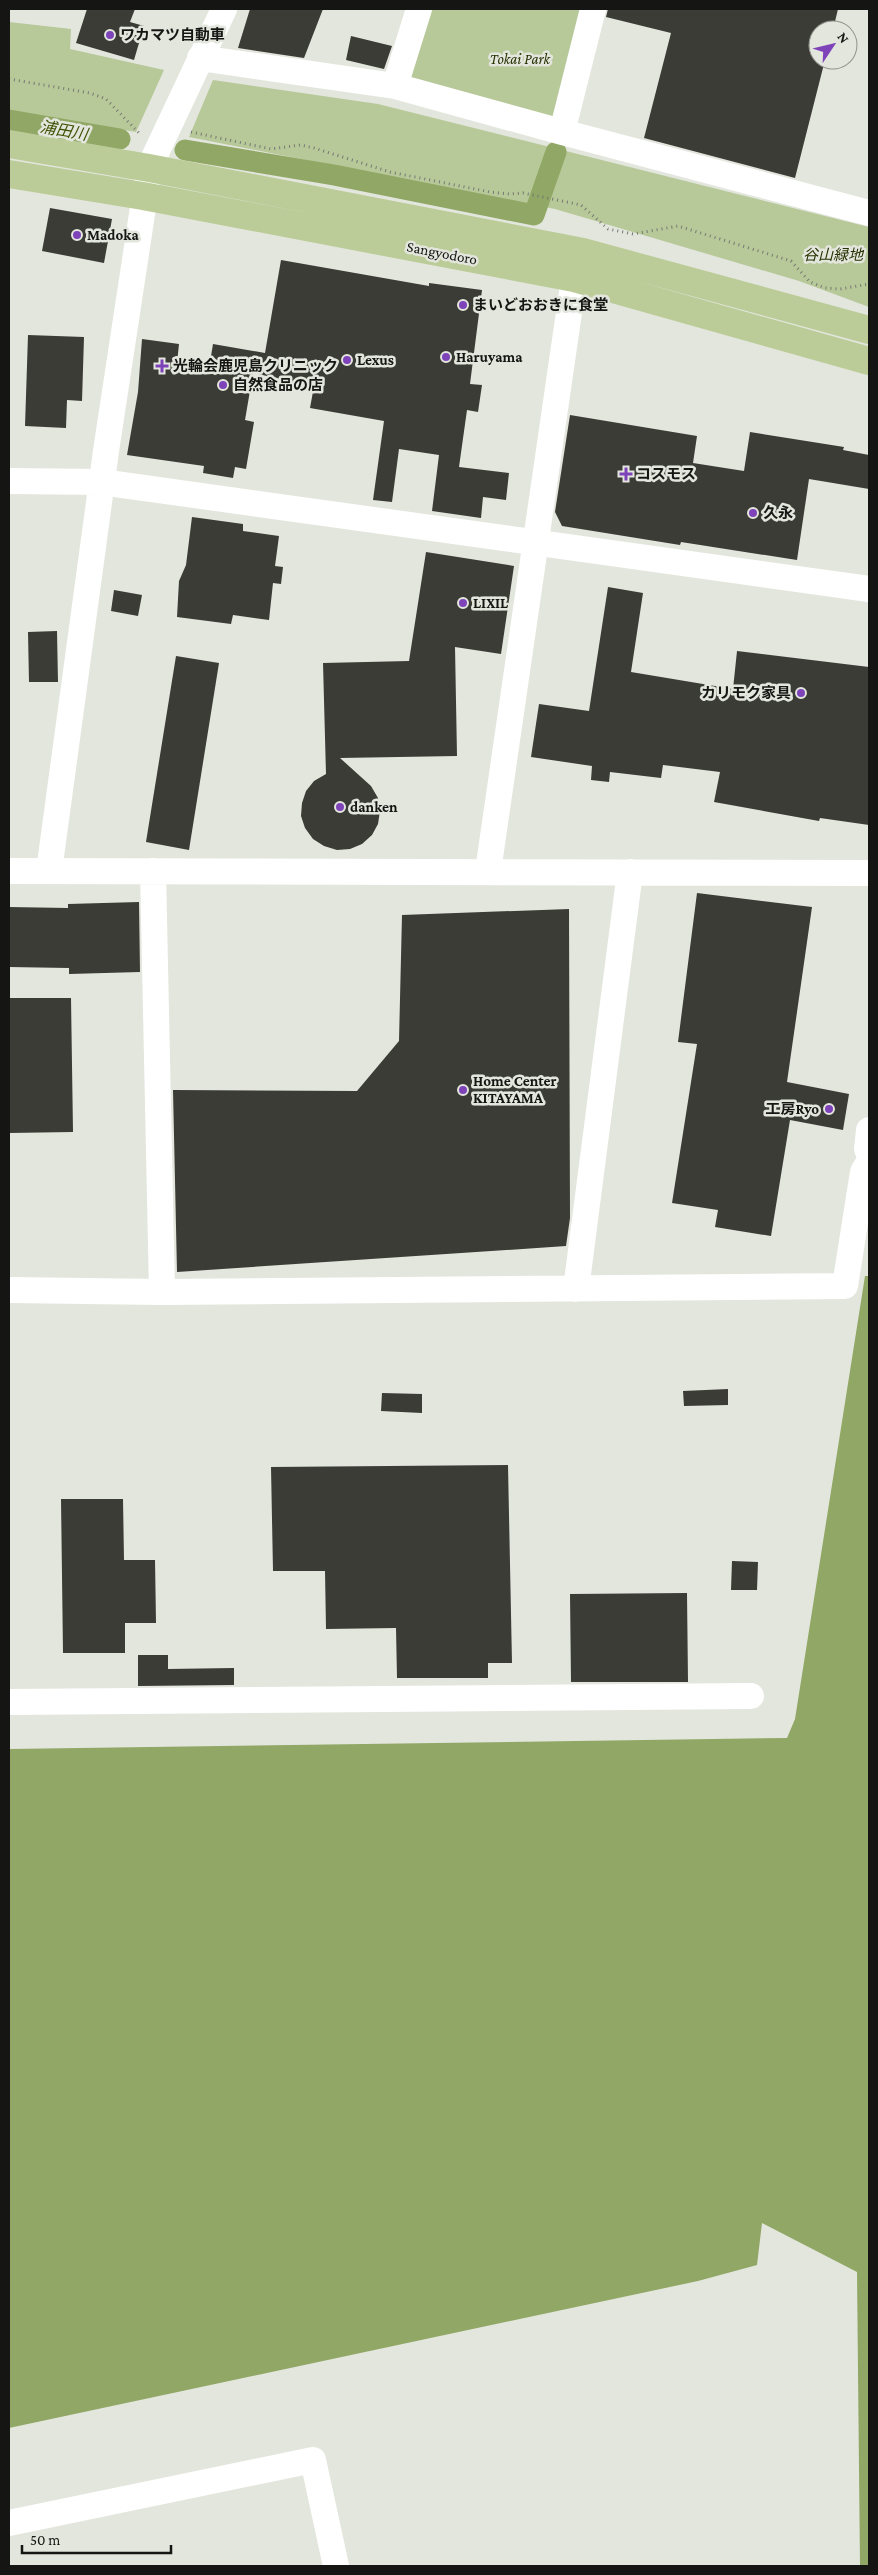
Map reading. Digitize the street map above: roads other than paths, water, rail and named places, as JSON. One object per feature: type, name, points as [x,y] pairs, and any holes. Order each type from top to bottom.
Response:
[{"type":"main road","name":"Sangyodoro","points":[[9,144],[149,168],[583,252],[869,330]]},
{"type":"main road","name":"Sangyodoro","points":[[9,174],[143,196],[574,278],[869,361]]},
{"type":"street","points":[[49,871],[102,482],[137,259],[143,196],[149,168],[224,9]]},
{"type":"street","points":[[395,86],[419,9]]},
{"type":"street","points":[[562,132],[594,9]]},
{"type":"street","points":[[200,58],[395,86],[869,213]]},
{"type":"street","points":[[488,871],[574,278]]},
{"type":"street","points":[[9,481],[102,482],[869,589]]},
{"type":"street","points":[[9,871],[869,873]]},
{"type":"street","points":[[153,871],[162,1292]]},
{"type":"street","points":[[576,1288],[630,872]]},
{"type":"street","points":[[869,1130],[866,1149],[869,1154]]},
{"type":"street","points":[[9,1290],[162,1292],[845,1286],[864,1172],[869,1162]]},
{"type":"street","points":[[9,1702],[751,1696]]},
{"type":"street","points":[[9,2522],[313,2460],[336,2566]]},
{"type":"waterway","name":"浦田川","points":[[9,120],[120,139]]},
{"type":"waterway","points":[[185,150],[334,175],[534,215],[556,152]]},
{"type":"place","name":"ワカマツ自動車","points":[[110,35]]},
{"type":"place","name":"Madoka","points":[[77,235]]},
{"type":"place","name":"まいどおおきに食堂","points":[[463,305]]},
{"type":"place","name":"Haruyama","points":[[446,357]]},
{"type":"place","name":"Lexus","points":[[347,360]]},
{"type":"place","name":"光輪会鹿児島クリニック","points":[[162,366]]},
{"type":"place","name":"自然食品の店","points":[[223,385]]},
{"type":"place","name":"コスモス","points":[[626,474]]},
{"type":"place","name":"久永","points":[[753,513]]},
{"type":"place","name":"LIXIL","points":[[463,603]]},
{"type":"place","name":"カリモク家具","points":[[801,693]]},
{"type":"place","name":"danken","points":[[340,807]]},
{"type":"place","name":"Home Center KITAYAMA","points":[[463,1090]]},
{"type":"place","name":"工房Ryo","points":[[829,1109]]},
{"type":"park label","name":"Tokai Park","points":[[520,59]]},
{"type":"park label","name":"谷山緑地","points":[[833,255]]}]
